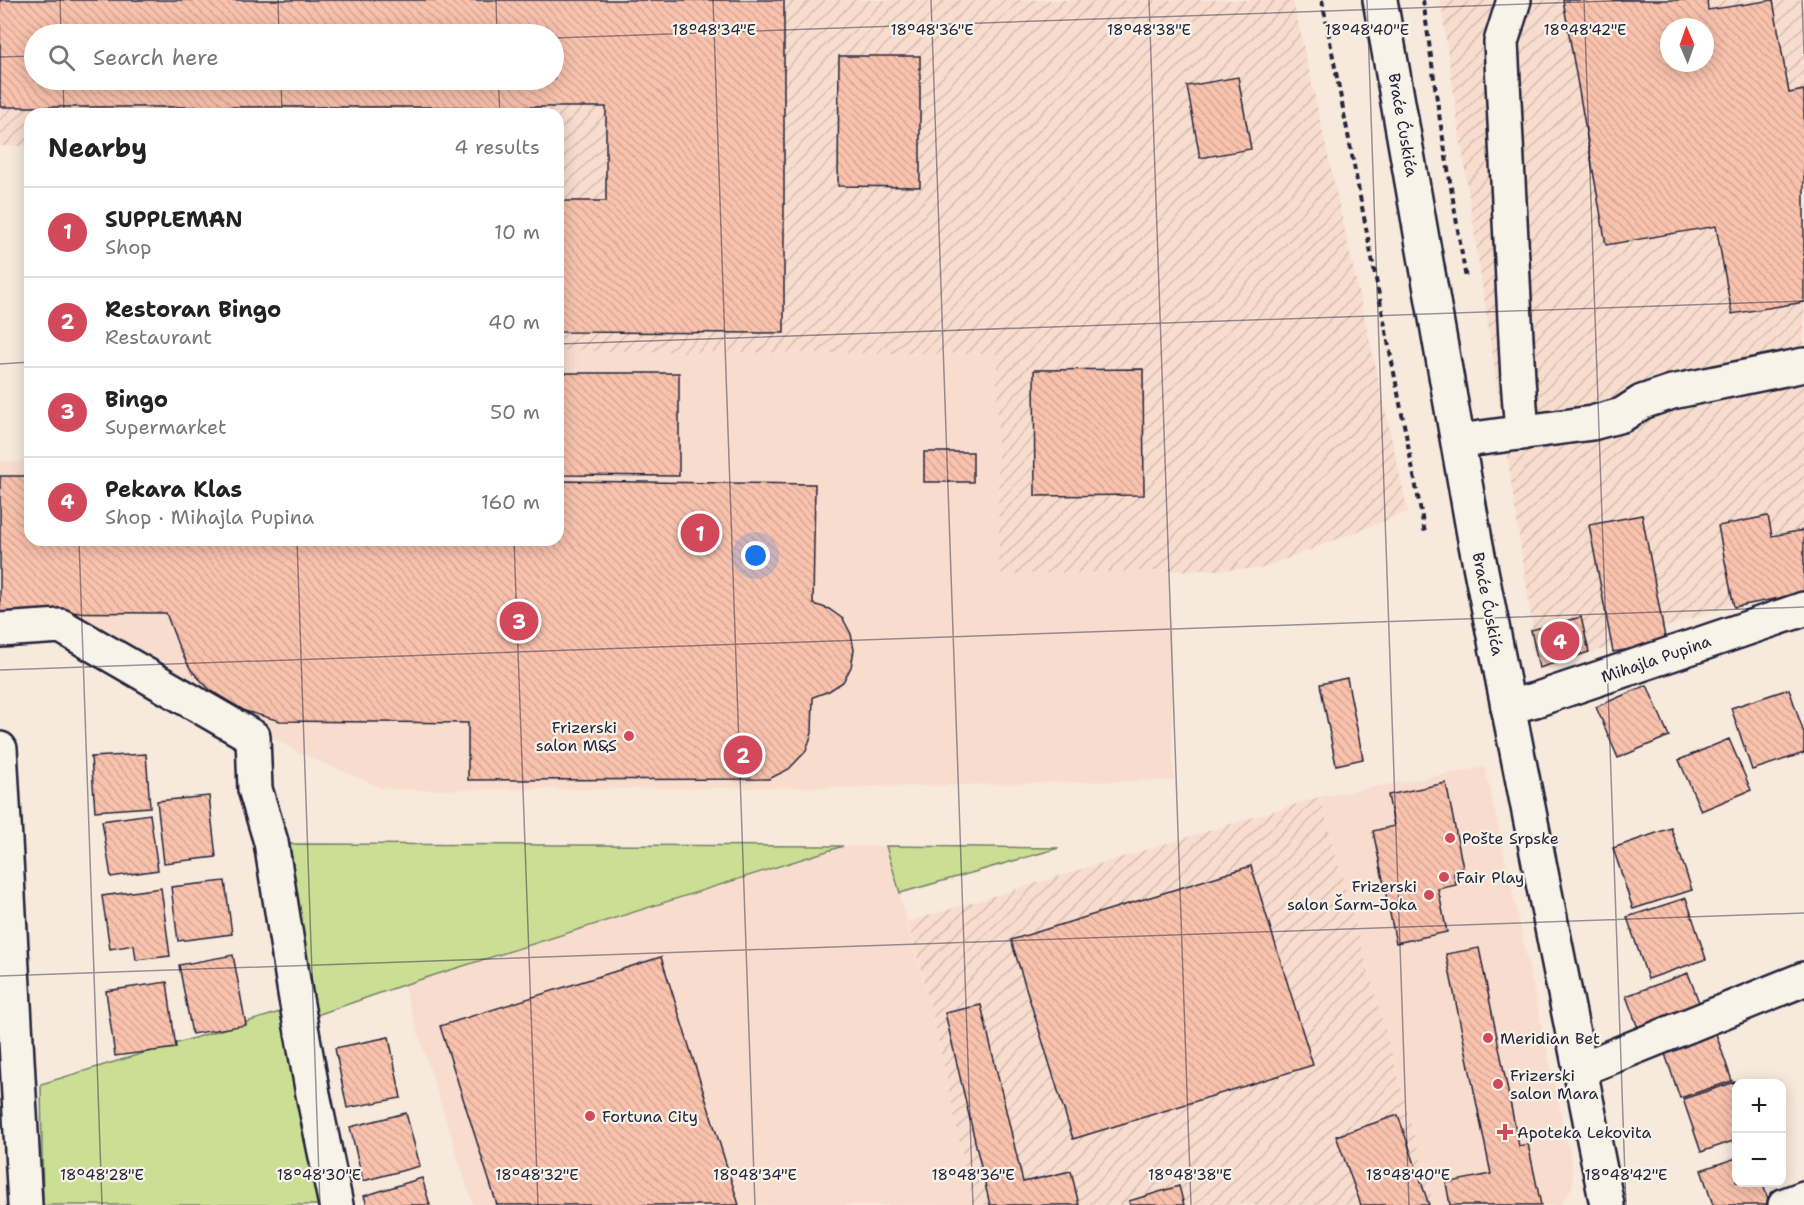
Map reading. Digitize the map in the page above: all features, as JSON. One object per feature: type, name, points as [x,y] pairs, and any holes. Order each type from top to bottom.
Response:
[{"type":"street","name":"Braće Ćuskića","points":[[1380,0],[1475,540],[1607,1205]]},
{"type":"street","points":[[1514,0],[1501,42],[1522,433]]},
{"type":"street","points":[[1459,441],[1592,423],[1622,415],[1642,402],[1672,392],[1804,365]]},
{"type":"street","name":"Mihajla Pupina","points":[[1508,707],[1535,700],[1804,609]]},
{"type":"street","points":[[0,630],[61,626],[253,737],[255,789],[271,842],[307,1060],[336,1205]]},
{"type":"street","points":[[0,749],[25,1205]]},
{"type":"street","points":[[1581,1069],[1804,979]]},
{"type":"street","points":[[1785,1205],[1804,1198]]},
{"type":"path","points":[[1322,0],[1425,533]]},
{"type":"shaded area","points":[[0,0],[1293,0],[1408,512],[1260,569],[999,574],[997,354],[564,351],[564,108],[24,108],[24,146],[0,146]]},
{"type":"shaded area","points":[[1440,0],[1804,0],[1804,579],[1539,671]]},
{"type":"shaded area","points":[[564,351],[998,354],[999,573],[1169,571],[1174,780],[875,787],[418,790],[383,788],[299,753],[74,619],[0,620],[0,462],[24,461],[24,546],[564,546]]},
{"type":"shaded area","points":[[1485,767],[1572,1165],[1573,1184],[1560,1205],[1434,1205],[1320,797]]},
{"type":"shaded area","points":[[1320,797],[1434,1205],[973,1205],[934,1020],[908,922]]},
{"type":"shaded area","points":[[843,846],[886,846],[934,1020],[973,1205],[473,1205],[403,985]]},
{"type":"green space","points":[[290,844],[843,846],[403,985],[314,1016]]},
{"type":"green space","points":[[886,846],[1059,848],[900,893]]},
{"type":"green space","points":[[280,1012],[319,1205],[43,1205],[41,1084]]},
{"type":"building","points":[[0,0],[784,0],[784,333],[564,332],[564,201],[606,201],[606,107],[0,107]]},
{"type":"building","points":[[1563,0],[1707,0],[1708,10],[1773,0],[1789,93],[1804,90],[1804,302],[1732,314],[1716,226],[1606,245]]},
{"type":"building","points":[[839,56],[920,56],[920,187],[838,186]]},
{"type":"building","points":[[1238,77],[1251,149],[1200,158],[1187,86]]},
{"type":"building","points":[[1143,369],[1144,495],[1035,496],[1034,370]]},
{"type":"building","points":[[564,373],[679,373],[679,476],[564,475]]},
{"type":"building","points":[[924,452],[973,452],[973,482],[924,482]]},
{"type":"building","points":[[0,476],[24,476],[24,546],[564,546],[564,481],[815,484],[813,604],[829,609],[843,619],[851,634],[854,650],[851,667],[843,682],[813,697],[812,733],[806,751],[789,769],[769,779],[468,780],[468,723],[280,721],[245,711],[211,691],[191,670],[178,645],[166,613],[0,612]]},
{"type":"building","points":[[1642,515],[1666,643],[1613,652],[1589,525]]},
{"type":"building","points":[[1768,516],[1772,536],[1804,530],[1804,593],[1734,607],[1718,526]]},
{"type":"building","points":[[1581,617],[1589,652],[1539,668],[1531,630]]},
{"type":"building","points":[[1347,678],[1363,759],[1336,765],[1320,684]]},
{"type":"building","points":[[1647,685],[1669,736],[1618,758],[1596,707]]},
{"type":"building","points":[[1789,689],[1804,733],[1804,753],[1752,770],[1731,708]]},
{"type":"building","points":[[1729,739],[1751,790],[1701,811],[1679,760]]},
{"type":"building","points":[[146,754],[150,807],[95,811],[91,757]]},
{"type":"building","points":[[1446,783],[1463,868],[1453,870],[1456,885],[1438,889],[1447,932],[1396,943],[1373,831],[1394,826],[1388,795]]},
{"type":"building","points":[[209,796],[216,857],[164,863],[157,801]]},
{"type":"building","points":[[150,814],[158,870],[111,877],[102,821]]},
{"type":"building","points":[[1671,828],[1692,890],[1633,909],[1613,848]]},
{"type":"building","points":[[1251,866],[1313,1065],[1073,1139],[1011,940]]},
{"type":"building","points":[[225,881],[232,934],[178,941],[171,887]]},
{"type":"building","points":[[161,888],[170,956],[136,960],[134,945],[110,949],[102,896]]},
{"type":"building","points":[[1686,898],[1706,959],[1648,979],[1627,917]]},
{"type":"building","points":[[1479,948],[1519,1146],[1528,1144],[1541,1205],[1450,1205],[1446,1183],[1491,1174],[1446,954]]},
{"type":"building","points":[[233,955],[246,1025],[192,1034],[179,965]]},
{"type":"building","name":"Fortuna City","points":[[661,957],[739,1205],[497,1205],[440,1026]]},
{"type":"building","points":[[1688,973],[1703,1013],[1641,1036],[1626,996]]},
{"type":"building","points":[[167,982],[176,1048],[115,1056],[106,991]]},
{"type":"building","points":[[981,1005],[1023,1182],[1071,1171],[1079,1205],[990,1205],[945,1013]]},
{"type":"building","points":[[1714,1028],[1732,1081],[1680,1098],[1662,1045]]},
{"type":"building","points":[[389,1037],[401,1098],[347,1108],[335,1048]]},
{"type":"building","points":[[1732,1083],[1732,1141],[1701,1152],[1683,1099]]},
{"type":"building","points":[[406,1113],[420,1166],[363,1181],[350,1127]]},
{"type":"building","points":[[1398,1115],[1429,1205],[1361,1205],[1336,1136]]},
{"type":"building","points":[[1732,1159],[1732,1187],[1764,1187],[1770,1205],[1713,1205],[1701,1170]]},
{"type":"building","points":[[422,1178],[430,1205],[367,1205],[364,1196]]},
{"type":"building","points":[[1179,1186],[1184,1205],[1130,1205],[1129,1201]]},
{"type":"place","name":"SUPPLEMAN","points":[[700,533]]},
{"type":"place","name":"Bingo","points":[[519,621]]},
{"type":"place","name":"Pekara Klas","points":[[1560,641]]},
{"type":"place","name":"Frizerski salon M&S","points":[[629,736]]},
{"type":"place","name":"Restoran Bingo","points":[[743,755]]},
{"type":"place","name":"Pošte Srpske","points":[[1450,838]]},
{"type":"place","name":"Fair Play","points":[[1444,877]]},
{"type":"place","name":"Frizerski salon Šarm-Joka","points":[[1429,895]]},
{"type":"place","name":"Meridian Bet","points":[[1488,1038]]},
{"type":"place","name":"Frizerski salon Mara","points":[[1498,1084]]},
{"type":"place","name":"Fortuna City","points":[[590,1116]]},
{"type":"place","name":"Apoteka Lekovita","points":[[1505,1132]]}]
